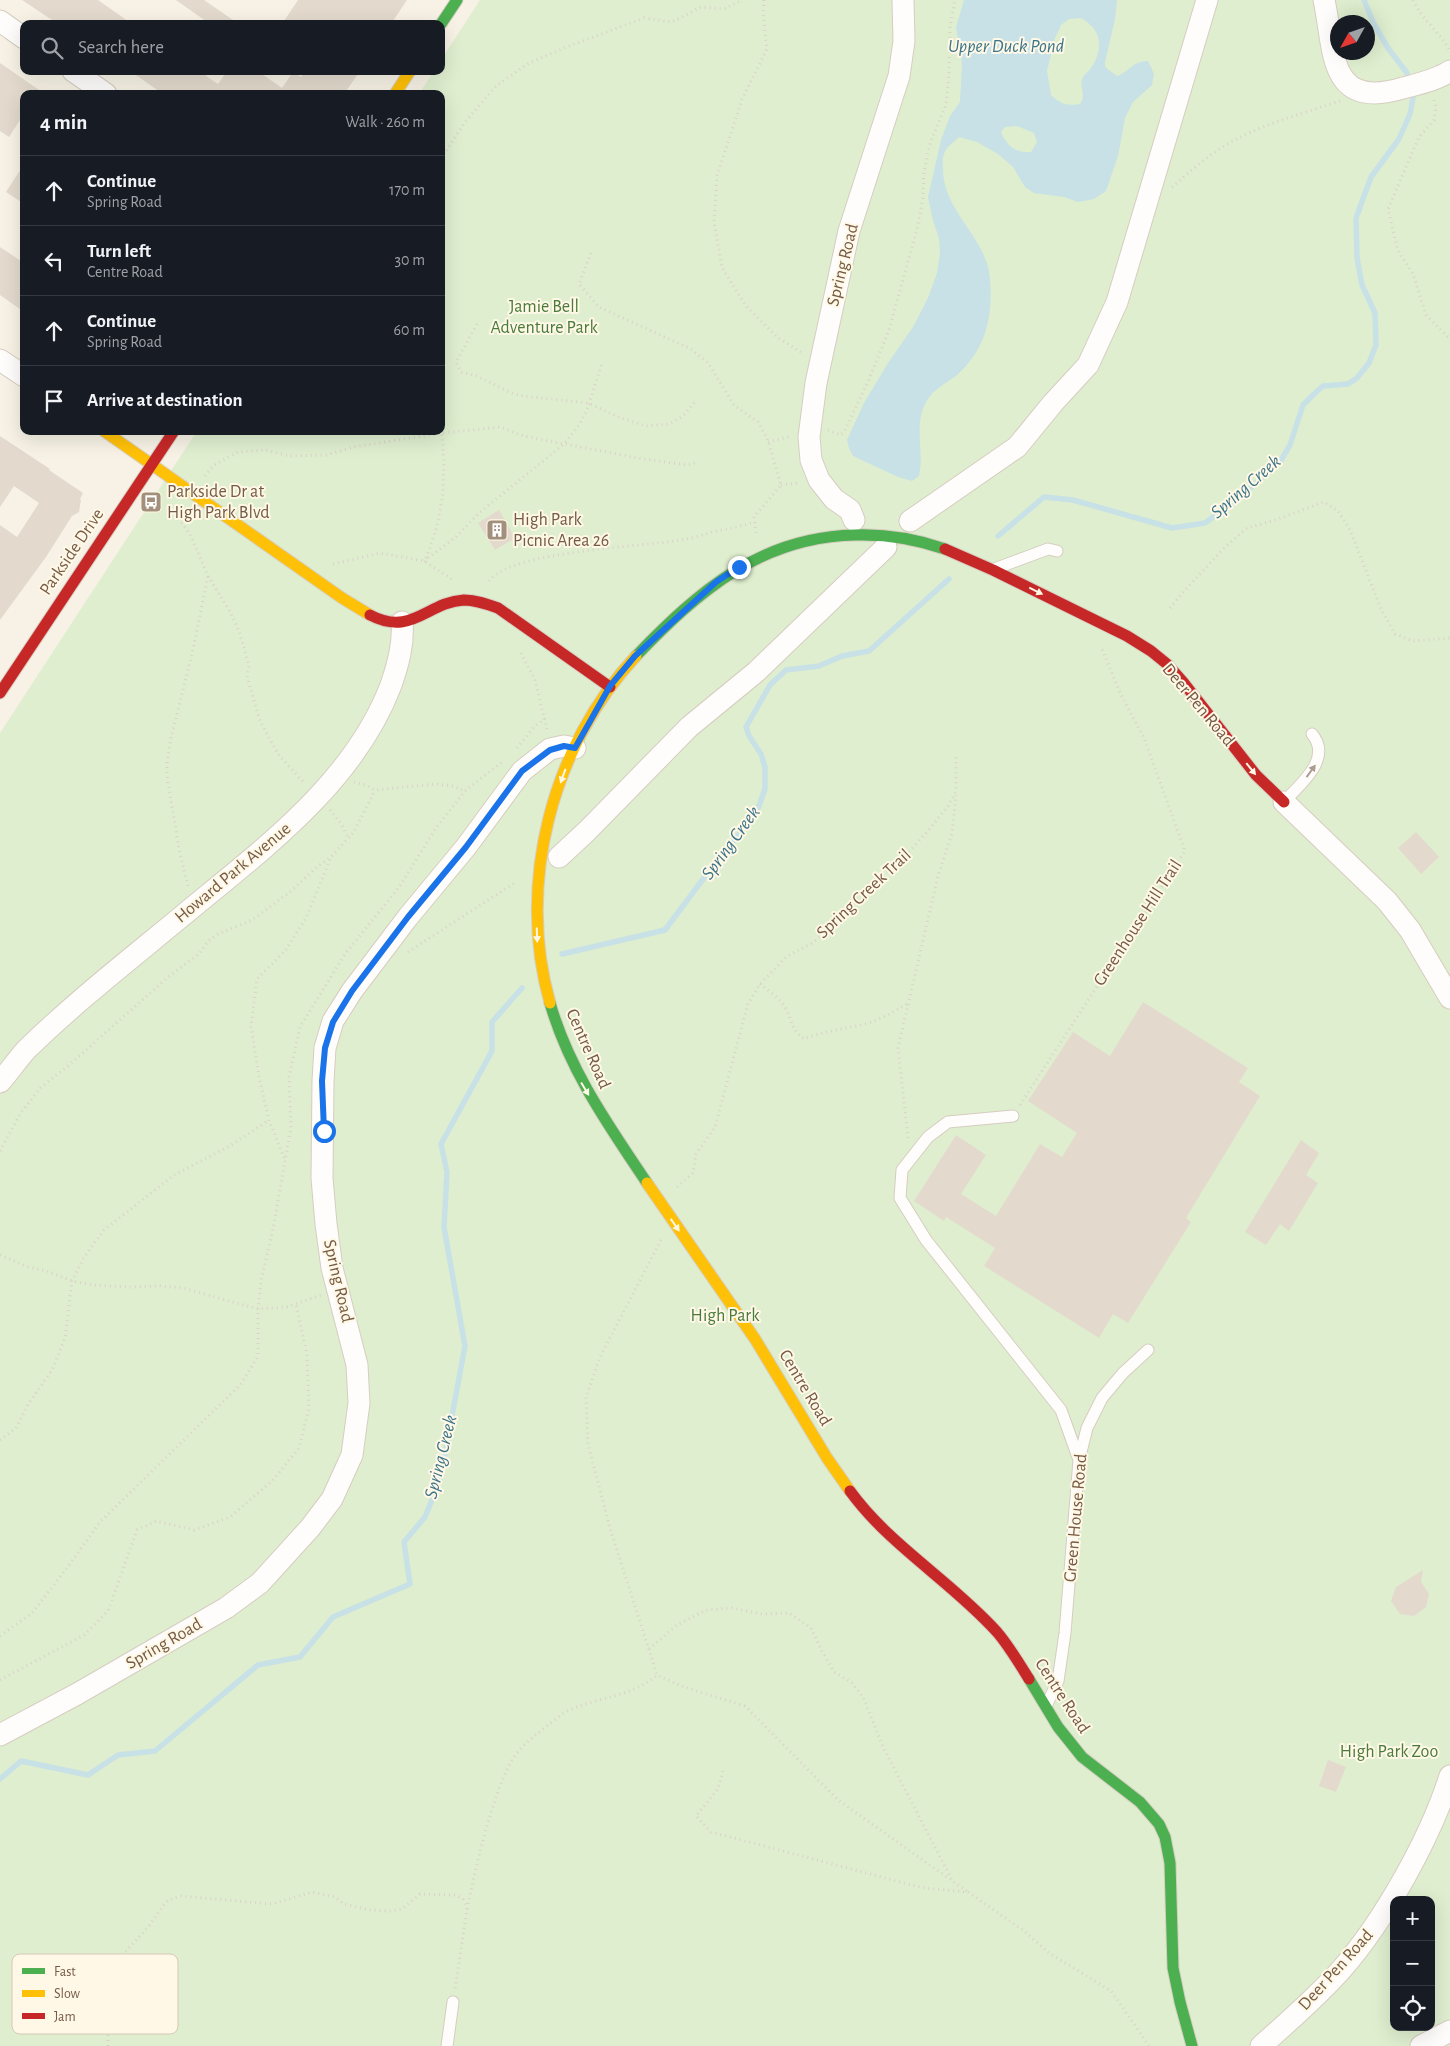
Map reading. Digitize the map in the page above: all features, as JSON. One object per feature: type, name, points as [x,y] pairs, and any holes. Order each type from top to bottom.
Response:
[{"type":"street","name":"Spring Road","points":[[856,528],[850,510],[834,499],[819,480],[811,460],[809,437],[820,361],[849,232],[899,76],[904,40],[902,0]]},
{"type":"street","points":[[910,522],[1017,447],[1053,403],[1088,365],[1118,302],[1207,0]]},
{"type":"street","points":[[1324,0],[1330,47],[1338,69],[1348,83],[1364,92],[1387,94],[1450,71]]},
{"type":"street","points":[[443,20],[454,1]]},
{"type":"street","points":[[0,21],[20,35]]},
{"type":"street","points":[[79,75],[100,90]]},
{"type":"street","points":[[398,90],[407,75]]},
{"type":"street","points":[[0,360],[20,373]]},
{"type":"street","points":[[110,435],[366,613],[383,620],[402,622],[412,620],[437,607],[458,600],[487,602],[610,686],[635,656],[716,582],[739,567],[768,552],[796,542],[856,528]]},
{"type":"street","name":"Parkside Drive","points":[[0,693],[171,435]]},
{"type":"street","name":"Deer Pen Road","points":[[856,528],[912,539],[948,550],[1127,636],[1151,651],[1167,664],[1183,682],[1256,776],[1388,901],[1410,930],[1450,998]]},
{"type":"street","points":[[559,857],[689,727],[756,672],[886,547]]},
{"type":"street","name":"Howard Park Avenue","points":[[0,1082],[25,1051],[105,980],[295,821],[335,777],[368,732],[385,700],[398,666],[403,636],[402,622]]},
{"type":"street","name":"Centre Road","points":[[610,686],[575,748],[564,772],[550,810],[544,838],[537,904],[537,940],[540,968],[557,1028],[580,1080],[660,1203],[774,1368],[819,1446],[843,1482],[882,1528],[997,1632],[1012,1652],[1061,1730],[1083,1758],[1152,1813],[1165,1837],[1170,1859],[1172,1960],[1192,2046]]},
{"type":"street","name":"Spring Road","points":[[0,1735],[86,1689],[226,1608],[260,1583],[310,1528],[332,1499],[352,1454],[357,1430],[359,1403],[357,1365],[332,1268],[322,1178],[322,1081],[325,1048],[333,1022],[352,991],[408,917],[466,847],[522,771],[550,750],[564,746],[575,748]]},
{"type":"street","name":"Deer Pen Road","points":[[1261,2046],[1317,1996],[1342,1969],[1375,1926],[1421,1847],[1450,1776]]},
{"type":"street","points":[[1422,2046],[1450,2031]]},
{"type":"lane","points":[[992,570],[1048,549],[1057,551]]},
{"type":"lane","points":[[1284,802],[1316,766],[1319,746],[1312,734]]},
{"type":"lane","points":[[1013,1116],[948,1122],[928,1137],[902,1170],[900,1198],[926,1240],[1061,1410],[1079,1460]]},
{"type":"lane","name":"Green House Road","points":[[1046,1706],[1058,1682],[1066,1632],[1079,1460],[1087,1428],[1102,1398],[1123,1373],[1148,1350]]},
{"type":"lane","points":[[447,2046],[453,2002]]},
{"type":"path","points":[[445,153],[465,122],[496,86],[529,63],[644,18],[672,22],[701,7],[724,9],[742,0]]},
{"type":"path","points":[[764,0],[763,14],[767,49],[742,99],[718,176],[714,222],[722,268],[746,306],[777,337],[797,351],[820,361]]},
{"type":"path","points":[[812,423],[840,435],[844,432],[868,382],[889,330],[917,229],[923,198],[924,172],[930,143],[946,105],[950,27],[955,0]]},
{"type":"path","points":[[1413,0],[1421,14],[1439,32],[1450,51]]},
{"type":"path","points":[[1425,81],[1436,108],[1434,120],[1419,138],[1388,209],[1398,251],[1413,274],[1426,316],[1450,339]]},
{"type":"path","points":[[1144,209],[1210,155],[1232,142],[1253,131],[1364,92]]},
{"type":"path","points":[[591,253],[579,284],[599,307],[691,348],[708,363],[734,405],[758,422],[767,438],[782,485],[754,517],[757,535]]},
{"type":"path","points":[[477,324],[456,362],[461,372],[477,376],[511,393],[588,403],[621,418],[646,426],[669,424],[683,416],[695,402]]},
{"type":"path","points":[[424,561],[456,538],[479,513],[564,444],[579,425],[602,363]]},
{"type":"path","points":[[445,433],[500,427],[524,436],[644,459],[688,465],[698,462]]},
{"type":"path","points":[[204,476],[214,465],[238,452],[264,450],[290,456],[326,455],[354,447],[429,435]]},
{"type":"path","points":[[424,561],[435,535],[442,509],[444,466],[442,435]]},
{"type":"path","points":[[1170,608],[1225,547],[1247,528],[1324,502],[1338,511],[1350,530],[1381,609],[1396,634],[1413,641],[1450,638]]},
{"type":"path","points":[[169,507],[190,534],[208,576],[240,634],[250,666],[248,676],[250,684],[260,721],[267,734],[278,754],[342,825],[348,839]]},
{"type":"path","points":[[487,584],[499,572],[518,563],[586,551],[687,539],[754,522]]},
{"type":"path","points":[[325,566],[380,553],[424,561],[454,581]]},
{"type":"path","points":[[198,903],[190,891],[183,866],[167,776],[167,763],[208,576]]},
{"type":"path","name":"Greenhouse Hill Trail","points":[[1013,1116],[1185,851],[1144,738],[1121,695],[1099,644]]},
{"type":"path","points":[[519,650],[534,680],[548,734]]},
{"type":"path","points":[[912,1157],[906,1127],[904,1088],[898,1048],[938,876],[952,833],[956,791],[956,755]]},
{"type":"path","points":[[0,1636],[32,1614],[100,1522],[241,1384],[258,1356],[258,1309],[261,1280],[272,1234],[291,1128],[289,1077],[300,1027],[345,954],[400,886],[436,828],[465,791],[453,786],[435,784],[375,790],[366,785],[335,777]]},
{"type":"path","points":[[0,1152],[20,1114],[41,1087],[68,1066],[168,978],[200,953],[208,941],[218,934],[252,920],[290,892],[331,856],[348,839],[362,818],[375,790]]},
{"type":"path","name":"Spring Creek Trail","points":[[660,1203],[693,1173],[696,1154],[715,1127],[748,1004],[760,984],[786,957],[836,925],[855,899],[905,856],[927,832],[948,806],[956,791]]},
{"type":"path","points":[[285,1160],[269,1120],[259,1077],[251,1026],[257,979],[285,951],[306,918],[331,856]]},
{"type":"path","points":[[375,962],[393,961],[523,878]]},
{"type":"path","points":[[760,984],[780,1001],[786,1009],[795,1032],[804,1039],[817,1034],[865,1024],[887,1016],[908,1004]]},
{"type":"path","points":[[0,1440],[16,1428],[29,1403],[52,1370],[65,1338],[72,1281],[83,1259],[104,1230],[174,1175],[230,1146],[269,1120]]},
{"type":"path","points":[[657,1675],[610,1528],[588,1444],[586,1397],[600,1356],[663,1236],[673,1222]]},
{"type":"path","points":[[0,1255],[28,1267],[47,1271],[72,1281],[93,1285],[183,1288],[258,1309],[276,1309],[338,1290]]},
{"type":"path","points":[[0,1680],[84,1635],[108,1611],[137,1530],[156,1521],[194,1530],[230,1517],[273,1480],[300,1448],[309,1408],[307,1355],[296,1304]]},
{"type":"path","points":[[650,1649],[677,1625],[706,1610],[732,1608],[762,1614],[790,1613],[811,1628],[834,1672],[852,1683],[863,1697],[882,1747],[952,1880]]},
{"type":"path","points":[[657,1675],[684,1687],[744,1706],[838,1800],[1024,1931],[1049,1953],[1111,1991],[1149,2046]]},
{"type":"path","points":[[453,2002],[477,1858],[502,1782],[516,1755],[528,1740],[568,1711],[608,1696],[631,1692],[645,1686],[657,1675]]},
{"type":"path","points":[[723,1771],[718,1789],[696,1816],[711,1832],[923,1888],[968,1892]]},
{"type":"path","points":[[123,1954],[149,1926],[168,1900],[181,1896],[272,1904],[312,1892],[335,1897],[344,1904],[369,1910],[390,1911],[402,1909],[420,1894],[428,1893],[456,1895],[463,1899],[467,1910]]},
{"type":"green space","name":"High Park","points":[[480,0],[1450,0],[1450,2046],[0,2046],[0,733],[194,435],[445,435],[445,90],[422,90],[431,75],[445,75],[445,54]]},
{"type":"water","name":"Upper Duck Pond","points":[[964,0],[1117,0],[1105,67],[1117,76],[1137,63],[1148,61],[1154,74],[1152,85],[1133,102],[1125,118],[1118,156],[1106,191],[1094,199],[1078,202],[1064,197],[1034,193],[1025,187],[1013,167],[998,154],[977,142],[959,137],[945,151],[943,169],[945,184],[950,198],[974,237],[987,264],[991,293],[989,319],[981,343],[967,365],[934,392],[923,408],[920,427],[921,456],[919,476],[912,481],[898,477],[853,456],[847,440],[864,403],[888,363],[913,327],[928,298],[937,273],[940,253],[939,238],[928,197],[941,140],[950,116],[960,102],[962,64],[956,27]],"holes":[[[1081,18],[1097,34],[1099,47],[1095,61],[1083,77],[1081,84],[1082,100],[1080,104],[1071,105],[1061,102],[1051,95],[1047,71],[1055,38],[1061,25],[1069,19]],[[1017,126],[1034,133],[1037,142],[1031,152],[1012,148],[1003,137],[1001,132],[1005,127]]]},
{"type":"building","points":[[22,0],[98,0],[126,20],[52,20]]},
{"type":"building","points":[[176,0],[204,0],[233,20],[204,20]]},
{"type":"building","points":[[298,0],[407,0],[394,20],[285,20]]},
{"type":"building","points":[[0,63],[39,90],[20,90],[20,120],[9,137],[0,131]]},
{"type":"building","points":[[136,75],[205,75],[218,84],[224,75],[264,75],[282,88],[291,75],[301,77],[302,75],[357,75],[347,90],[157,90]]},
{"type":"building","points":[[20,170],[20,201],[6,192]]},
{"type":"building","points":[[0,247],[20,260],[20,309],[0,295]]},
{"type":"building","points":[[0,436],[83,493],[80,499],[79,512],[72,516],[46,557],[0,620],[0,525],[17,537],[39,503],[14,486],[0,507]]},
{"type":"building","name":"High Park Picnic Area 26","points":[[499,510],[515,538],[495,550],[478,523]]},
{"type":"building","points":[[1416,832],[1439,857],[1421,874],[1398,848]]},
{"type":"building","points":[[1143,1002],[1248,1068],[1239,1082],[1260,1096],[1186,1218],[1191,1222],[1128,1323],[1113,1314],[1099,1338],[984,1266],[995,1248],[946,1217],[944,1221],[914,1201],[956,1135],[986,1155],[961,1194],[996,1216],[1040,1144],[1062,1157],[1077,1133],[1028,1101],[1073,1032],[1110,1056]]},
{"type":"building","points":[[1301,1140],[1319,1153],[1306,1175],[1318,1183],[1289,1231],[1280,1224],[1266,1245],[1245,1232]]},
{"type":"building","points":[[1423,1570],[1421,1582],[1429,1594],[1426,1607],[1414,1616],[1400,1614],[1391,1601],[1396,1587]]},
{"type":"building","points":[[1328,1760],[1346,1767],[1336,1792],[1319,1786]]},
{"type":"waterway","name":"Spring Creek","points":[[998,536],[1044,497],[1073,500],[1172,528],[1205,523],[1239,498],[1280,462],[1290,445],[1303,405],[1314,394],[1323,386],[1348,384],[1357,378],[1369,363],[1376,345],[1375,313],[1362,285],[1357,258],[1356,218],[1371,177],[1399,139],[1410,114],[1413,98],[1407,73],[1388,48],[1374,24],[1364,0]]},
{"type":"waterway","name":"Spring Creek","points":[[562,954],[665,930],[718,859],[756,814],[765,789],[765,767],[761,754],[749,736],[746,727],[770,685],[786,670],[819,666],[842,656],[869,651],[949,579]]},
{"type":"waterway","name":"Spring Creek","points":[[0,1779],[21,1761],[88,1775],[118,1755],[155,1751],[258,1665],[300,1657],[333,1617],[410,1584],[404,1542],[425,1517],[440,1480],[465,1346],[444,1227],[447,1172],[441,1144],[492,1051],[492,1022],[522,988]]},
{"type":"traffic: fast","points":[[444,20],[457,0]]},
{"type":"traffic: fast","points":[[636,656],[683,610],[708,590],[734,572],[761,557],[790,546],[821,538],[878,535],[923,542],[945,549]]},
{"type":"traffic: fast","points":[[550,1003],[568,1051],[591,1097],[647,1183]]},
{"type":"traffic: fast","points":[[1029,1679],[1058,1727],[1082,1757],[1140,1802],[1159,1824],[1165,1837],[1170,1863],[1173,1968],[1192,2046]]},
{"type":"traffic: slow","points":[[398,90],[407,75]]},
{"type":"traffic: slow","points":[[110,435],[342,598],[370,615]]},
{"type":"traffic: slow","points":[[550,1003],[540,958],[537,911],[540,865],[549,819],[563,774],[582,731],[607,692],[636,656]]},
{"type":"traffic: slow","points":[[647,1183],[755,1339],[827,1458],[850,1491]]},
{"type":"traffic: jam","points":[[0,693],[171,435]]},
{"type":"traffic: jam","points":[[945,549],[993,570],[1127,636],[1151,651],[1167,664],[1183,682],[1256,775],[1284,802]]},
{"type":"traffic: jam","points":[[370,615],[385,621],[397,622],[419,616],[451,602],[477,601],[498,608],[610,687]]},
{"type":"traffic: jam","points":[[850,1491],[883,1529],[960,1596],[997,1632],[1029,1679]]},
{"type":"place","name":"Parkside Dr at High Park Blvd","points":[[151,502]]},
{"type":"place","name":"High Park Picnic Area 26","points":[[497,530]]},
{"type":"route","points":[[324,1131],[322,1081],[325,1048],[333,1022],[352,991],[408,917],[466,847],[522,771],[550,750],[564,746],[575,748],[610,686],[635,656],[716,582],[739,567]]},
{"type":"park label","name":"Jamie Bell Adventure Park","points":[[544,317]]},
{"type":"park label","name":"High Park Zoo","points":[[1389,1752]]}]
